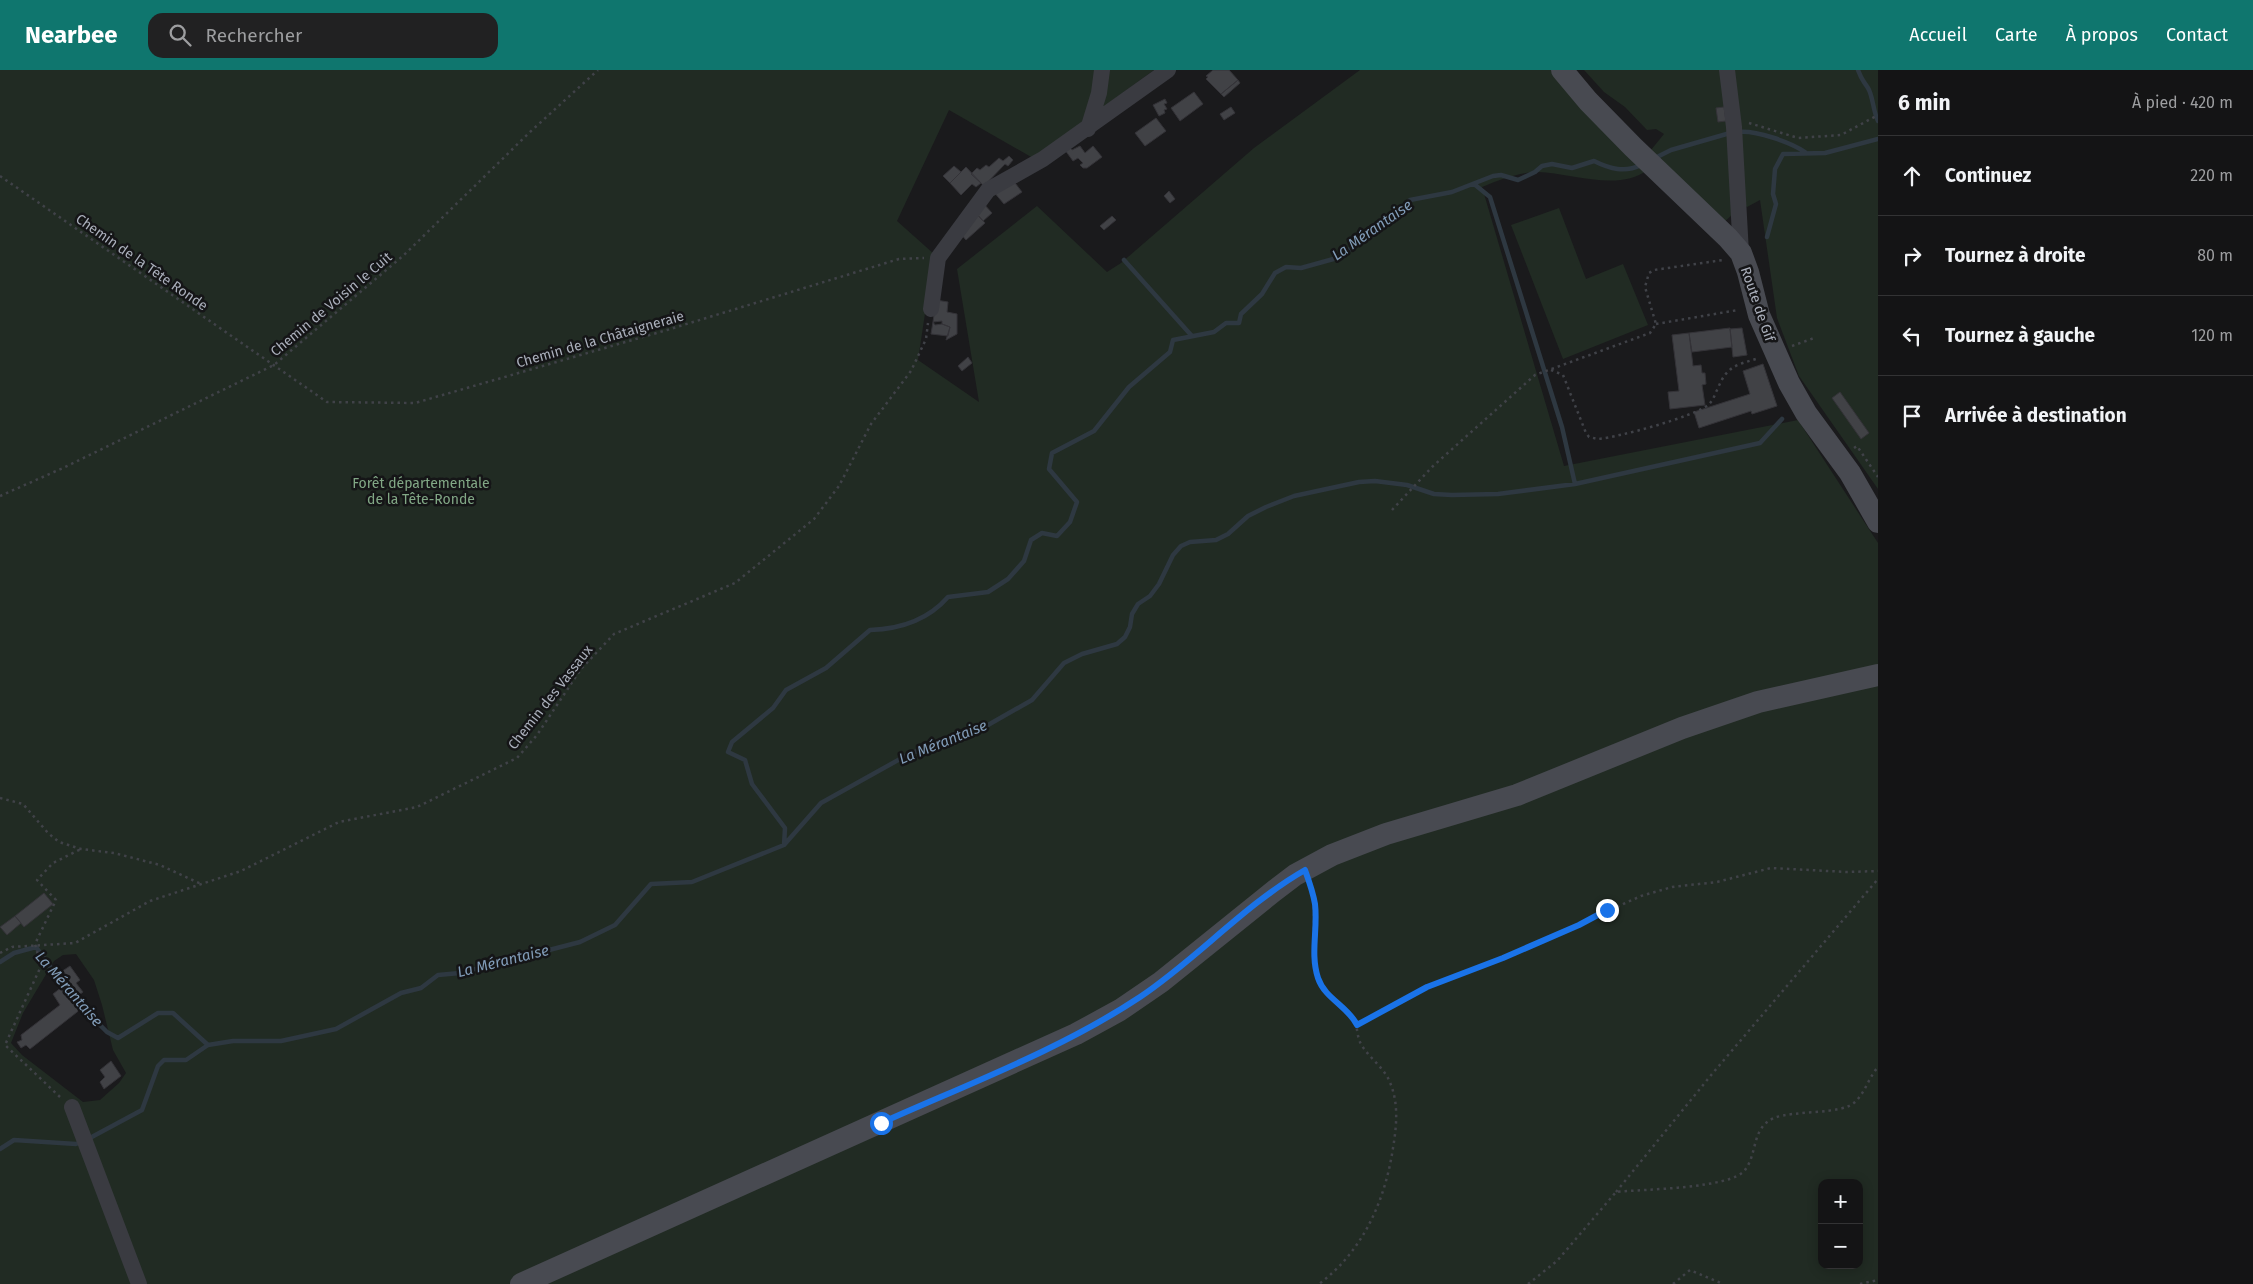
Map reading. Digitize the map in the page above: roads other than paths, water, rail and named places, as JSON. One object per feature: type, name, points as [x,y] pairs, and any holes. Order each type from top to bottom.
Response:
[{"type":"street","points":[[1088,129],[1099,94],[1102,70]]},
{"type":"street","points":[[931,309],[938,258],[988,190],[1043,159],[1088,129],[1168,70]]},
{"type":"street","name":"Route de Gif","points":[[1562,70],[1588,102],[1633,148],[1728,238],[1741,253],[1759,315],[1789,383],[1806,413],[1850,473],[1878,522]]},
{"type":"street","points":[[1727,70],[1734,127],[1741,253]]},
{"type":"street","points":[[522,1284],[1076,1034],[1120,1010],[1161,982],[1254,905],[1305,870],[1332,855],[1386,834],[1517,795],[1731,710],[1786,694],[1878,675]]},
{"type":"street","points":[[72,1107],[139,1284]]},
{"type":"waterway","points":[[1858,70],[1870,91],[1878,121]]},
{"type":"waterway","name":"La Mérantaise","points":[[1738,132],[1754,133],[1773,138],[1791,144],[1805,152]]},
{"type":"waterway","name":"La Mérantaise","points":[[1655,158],[1671,150],[1730,133]]},
{"type":"waterway","points":[[1767,237],[1776,204],[1773,194],[1775,169],[1783,154],[1825,153],[1878,139]]},
{"type":"waterway","name":"La Mérantaise","points":[[784,845],[785,828],[752,784],[745,760],[728,752],[732,742],[773,708],[786,690],[826,668],[870,630],[892,628],[913,622],[932,612],[948,597],[988,592],[1008,579],[1024,561],[1031,540],[1042,533],[1057,536],[1070,522],[1077,502],[1049,469],[1052,453],[1094,431],[1129,387],[1170,352],[1173,340],[1214,332],[1226,323],[1239,323],[1241,314],[1262,294],[1275,273],[1286,267],[1301,268],[1337,258],[1386,224],[1410,200],[1452,192],[1493,176],[1501,175],[1518,180],[1535,172],[1542,166],[1552,164],[1572,168],[1594,161],[1612,168],[1623,169],[1641,165]]},
{"type":"waterway","name":"La Mérantaise","points":[[1474,184],[1490,197],[1562,427],[1575,484]]},
{"type":"waterway","points":[[1124,260],[1191,335]]},
{"type":"waterway","name":"La Mérantaise","points":[[88,1139],[142,1110],[158,1066],[164,1060],[186,1060],[208,1045],[233,1041],[281,1041],[336,1029],[401,993],[421,988],[438,975],[460,973],[580,942],[615,925],[651,884],[692,882],[784,845],[821,803],[909,754],[981,729],[1032,700],[1064,663],[1082,654],[1117,644],[1125,637],[1130,627],[1132,614],[1138,604],[1150,596],[1159,584],[1173,555],[1181,546],[1190,542],[1216,540],[1228,534],[1248,516],[1266,507],[1294,496],[1359,482],[1375,481],[1407,485],[1434,494],[1452,495],[1498,494],[1575,484],[1760,443],[1782,419]]},
{"type":"waterway","name":"La Mérantaise","points":[[0,962],[14,953],[36,947],[62,983]]},
{"type":"waterway","name":"La Mérantaise","points":[[80,1005],[107,1032],[118,1038],[158,1013],[173,1013],[208,1045]]},
{"type":"waterway","name":"La Mérantaise","points":[[0,1149],[14,1140],[76,1144],[81,1142]]},
{"type":"park label","name":"Forêt départementale de la Tête-Ronde","points":[[421,492]]}]
